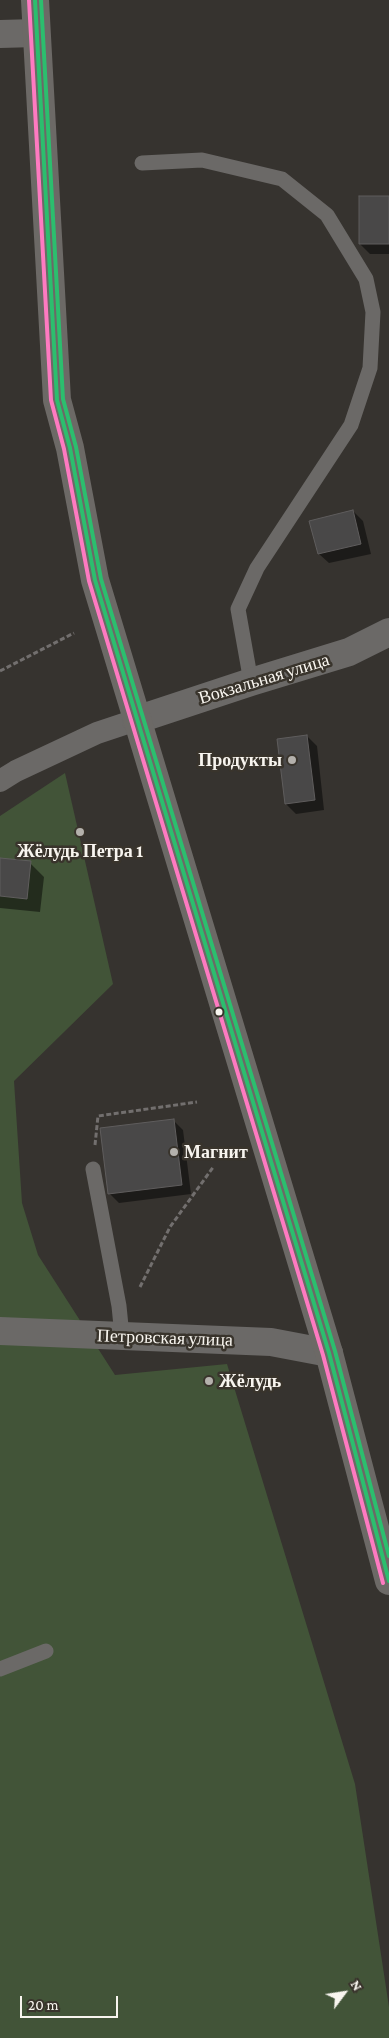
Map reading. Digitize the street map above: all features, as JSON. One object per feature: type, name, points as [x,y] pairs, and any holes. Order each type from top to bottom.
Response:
[{"type":"main road","points":[[35,0],[57,400],[70,448],[95,580],[329,1353],[388,1574]]},
{"type":"street","points":[[0,34],[36,33]]},
{"type":"street","name":"Вокзальная улица","points":[[136,720],[349,652],[389,632]]},
{"type":"street","points":[[0,781],[97,732],[136,720]]},
{"type":"street","name":"Петровская улица","points":[[0,1332],[271,1342],[329,1353]]},
{"type":"lane","points":[[142,163],[202,160],[282,179],[327,215],[366,280],[373,312],[370,368],[351,425],[257,568],[238,609],[251,682]]},
{"type":"lane","points":[[92,1169],[117,1294],[122,1336]]},
{"type":"lane","points":[[0,1668],[46,1651]]},
{"type":"path","points":[[0,671],[74,633]]},
{"type":"path","points":[[92,1169],[98,1116],[197,1102]]},
{"type":"path","points":[[117,1294],[135,1298],[170,1227],[214,1166]]},
{"type":"green space","points":[[65,773],[113,984],[14,1081],[22,1203],[38,1255],[115,1375],[227,1364],[355,1784],[389,2007],[389,2038],[0,2038],[0,816]]},
{"type":"building","points":[[359,196],[389,196],[389,244],[359,244]]},
{"type":"building","points":[[353,510],[361,544],[318,554],[309,521]]},
{"type":"building","points":[[307,735],[315,800],[285,804],[277,739]]},
{"type":"building","points":[[0,858],[31,861],[27,899],[0,896]]},
{"type":"building","points":[[174,1119],[182,1185],[108,1194],[100,1128]]},
{"type":"transit line","points":[[29,0],[51,400],[64,449],[89,581],[323,1355],[383,1583]]},
{"type":"transit line","points":[[35,0],[57,400],[70,448],[95,580],[329,1353],[389,1581]]},
{"type":"transit line","points":[[41,0],[63,399],[76,447],[101,579],[335,1351],[389,1556]]},
{"type":"place","name":"Продукты","points":[[292,760]]},
{"type":"place","name":"Жёлудь Петра 1","points":[[80,832]]},
{"type":"place","name":"Магнит","points":[[174,1152]]},
{"type":"place","name":"Жёлудь","points":[[209,1381]]}]
